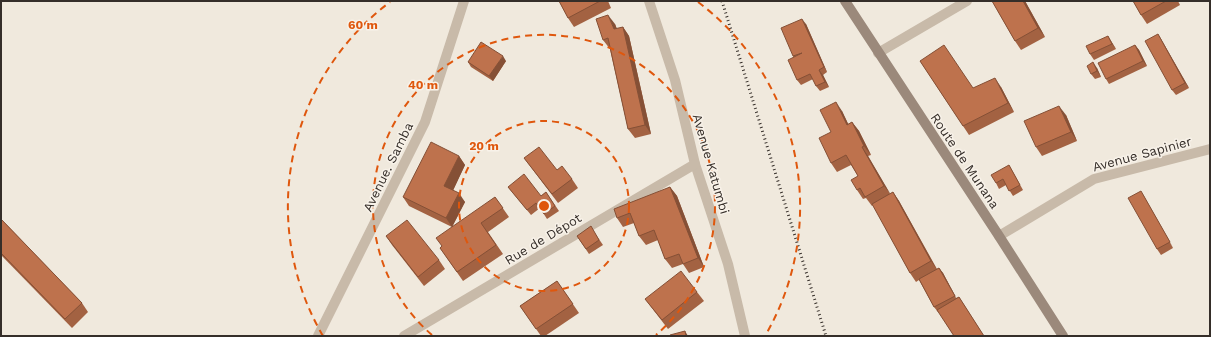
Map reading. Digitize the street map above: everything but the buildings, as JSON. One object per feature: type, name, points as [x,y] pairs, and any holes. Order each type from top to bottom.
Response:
[{"type":"main road","name":"Route de Munana","points":[[845,1],[1063,336]]},
{"type":"street","name":"Avenue. Samba","points":[[318,336],[425,122],[464,1]]},
{"type":"street","name":"Avenue Katumbi","points":[[649,1],[675,80],[695,164],[728,264],[744,336]]},
{"type":"street","points":[[878,52],[967,1]]},
{"type":"street","name":"Avenue Sapinier","points":[[999,236],[1094,179],[1210,149]]},
{"type":"street","name":"Rue de Dépot","points":[[404,336],[695,164]]},
{"type":"railway","points":[[722,1],[826,336]]}]
